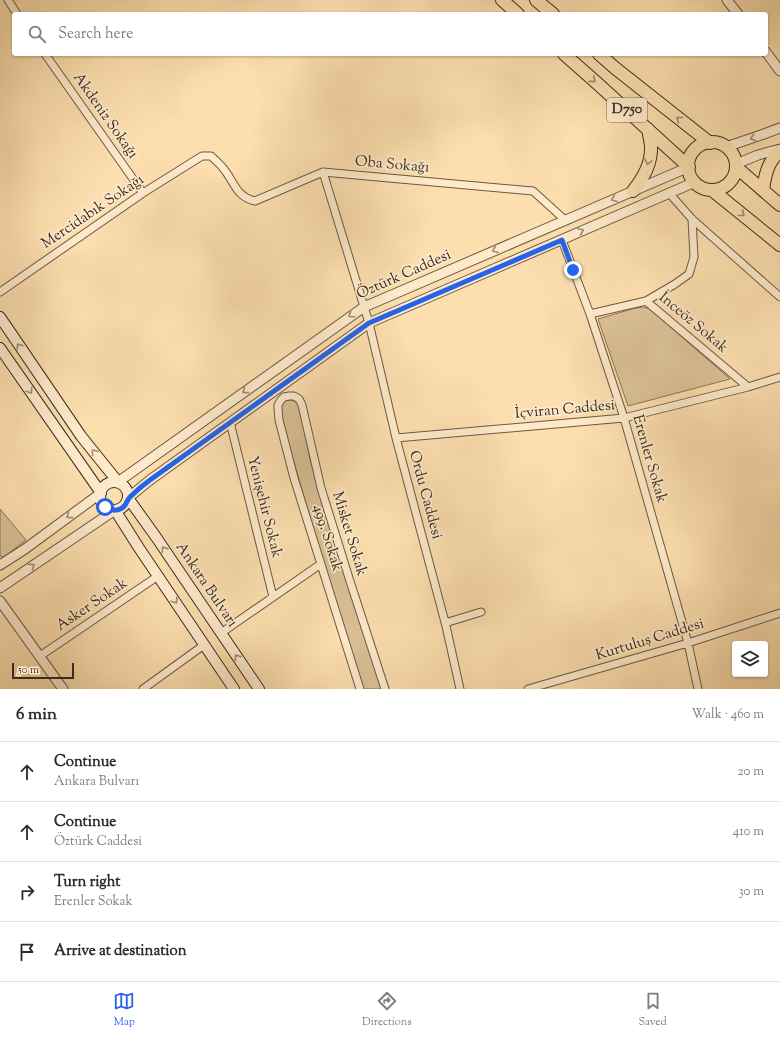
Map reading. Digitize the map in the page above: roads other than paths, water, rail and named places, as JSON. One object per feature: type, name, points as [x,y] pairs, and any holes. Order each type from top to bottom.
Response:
[{"type":"highway","points":[[502,0],[516,12]]},
{"type":"highway","points":[[536,0],[550,12]]},
{"type":"highway","name":"D750","points":[[566,56],[689,167]]},
{"type":"highway","name":"D750","points":[[601,56],[710,143]]},
{"type":"highway","points":[[633,191],[643,177],[649,162],[651,146],[648,129]]},
{"type":"highway","points":[[710,143],[716,143],[726,147],[733,154],[736,165],[733,178],[724,187],[718,189],[712,190],[703,188],[692,178],[689,167],[689,161],[695,150],[704,144],[710,143]]},
{"type":"highway","points":[[763,190],[769,164],[780,150]]},
{"type":"highway","points":[[736,165],[780,205]]},
{"type":"highway","points":[[712,190],[780,245]]},
{"type":"main road","name":"Ankara Bulvarı","points":[[0,317],[81,436],[118,482],[125,487],[128,498],[259,689]]},
{"type":"main road","points":[[0,348],[101,493]]},
{"type":"main road","points":[[118,482],[107,484],[104,487],[101,493],[102,504],[108,509],[119,510],[125,505],[128,498]]},
{"type":"main road","points":[[115,510],[234,689]]},
{"type":"street","points":[[8,0],[16,12]]},
{"type":"street","points":[[727,0],[736,12]]},
{"type":"street","points":[[768,55],[780,71]]},
{"type":"street","name":"Akdeniz Sokağı","points":[[46,56],[143,194]]},
{"type":"street","points":[[726,147],[780,128]]},
{"type":"street","points":[[736,165],[758,155],[780,150]]},
{"type":"street","name":"Mercidabık Sokağı","points":[[0,292],[143,194],[202,156],[211,156],[222,167],[241,195],[247,199],[255,201]]},
{"type":"street","name":"Öztürk Caddesi","points":[[118,482],[364,307],[689,167]]},
{"type":"street","name":"Oba Sokağı","points":[[255,201],[323,172],[532,191],[565,220]]},
{"type":"street","name":"Ordu Caddesi","points":[[323,172],[369,323],[396,438],[445,623],[460,689]]},
{"type":"street","name":"Öztürk Caddesi","points":[[128,498],[150,480],[369,323],[695,182]]},
{"type":"street","points":[[669,193],[692,219],[780,297]]},
{"type":"street","points":[[646,301],[689,274],[694,257],[692,219]]},
{"type":"street","name":"Erenler Sokak","points":[[562,240],[590,314],[624,418],[688,643],[698,689]]},
{"type":"street","name":"İnceöz Sokak","points":[[590,314],[646,301],[748,387]]},
{"type":"street","name":"İçviran Caddesi","points":[[396,438],[624,418],[748,387],[780,377]]},
{"type":"street","name":"499. Sokak","points":[[286,396],[281,400],[278,408],[294,478],[360,689]]},
{"type":"street","name":"Misket Sokak","points":[[286,396],[297,397],[302,405],[321,488],[385,689]]},
{"type":"street","name":"Yenişehir Sokak","points":[[230,422],[273,597]]},
{"type":"street","points":[[0,565],[25,549],[101,493]]},
{"type":"street","points":[[0,588],[115,510]]},
{"type":"street","points":[[221,633],[321,564]]},
{"type":"street","name":"Asker Sokak","points":[[40,656],[158,576]]},
{"type":"street","points":[[0,601],[63,689]]},
{"type":"street","points":[[445,623],[481,612]]},
{"type":"street","name":"Kurtuluş Caddesi","points":[[528,689],[688,643],[780,613]]},
{"type":"street","points":[[143,689],[204,645]]}]
